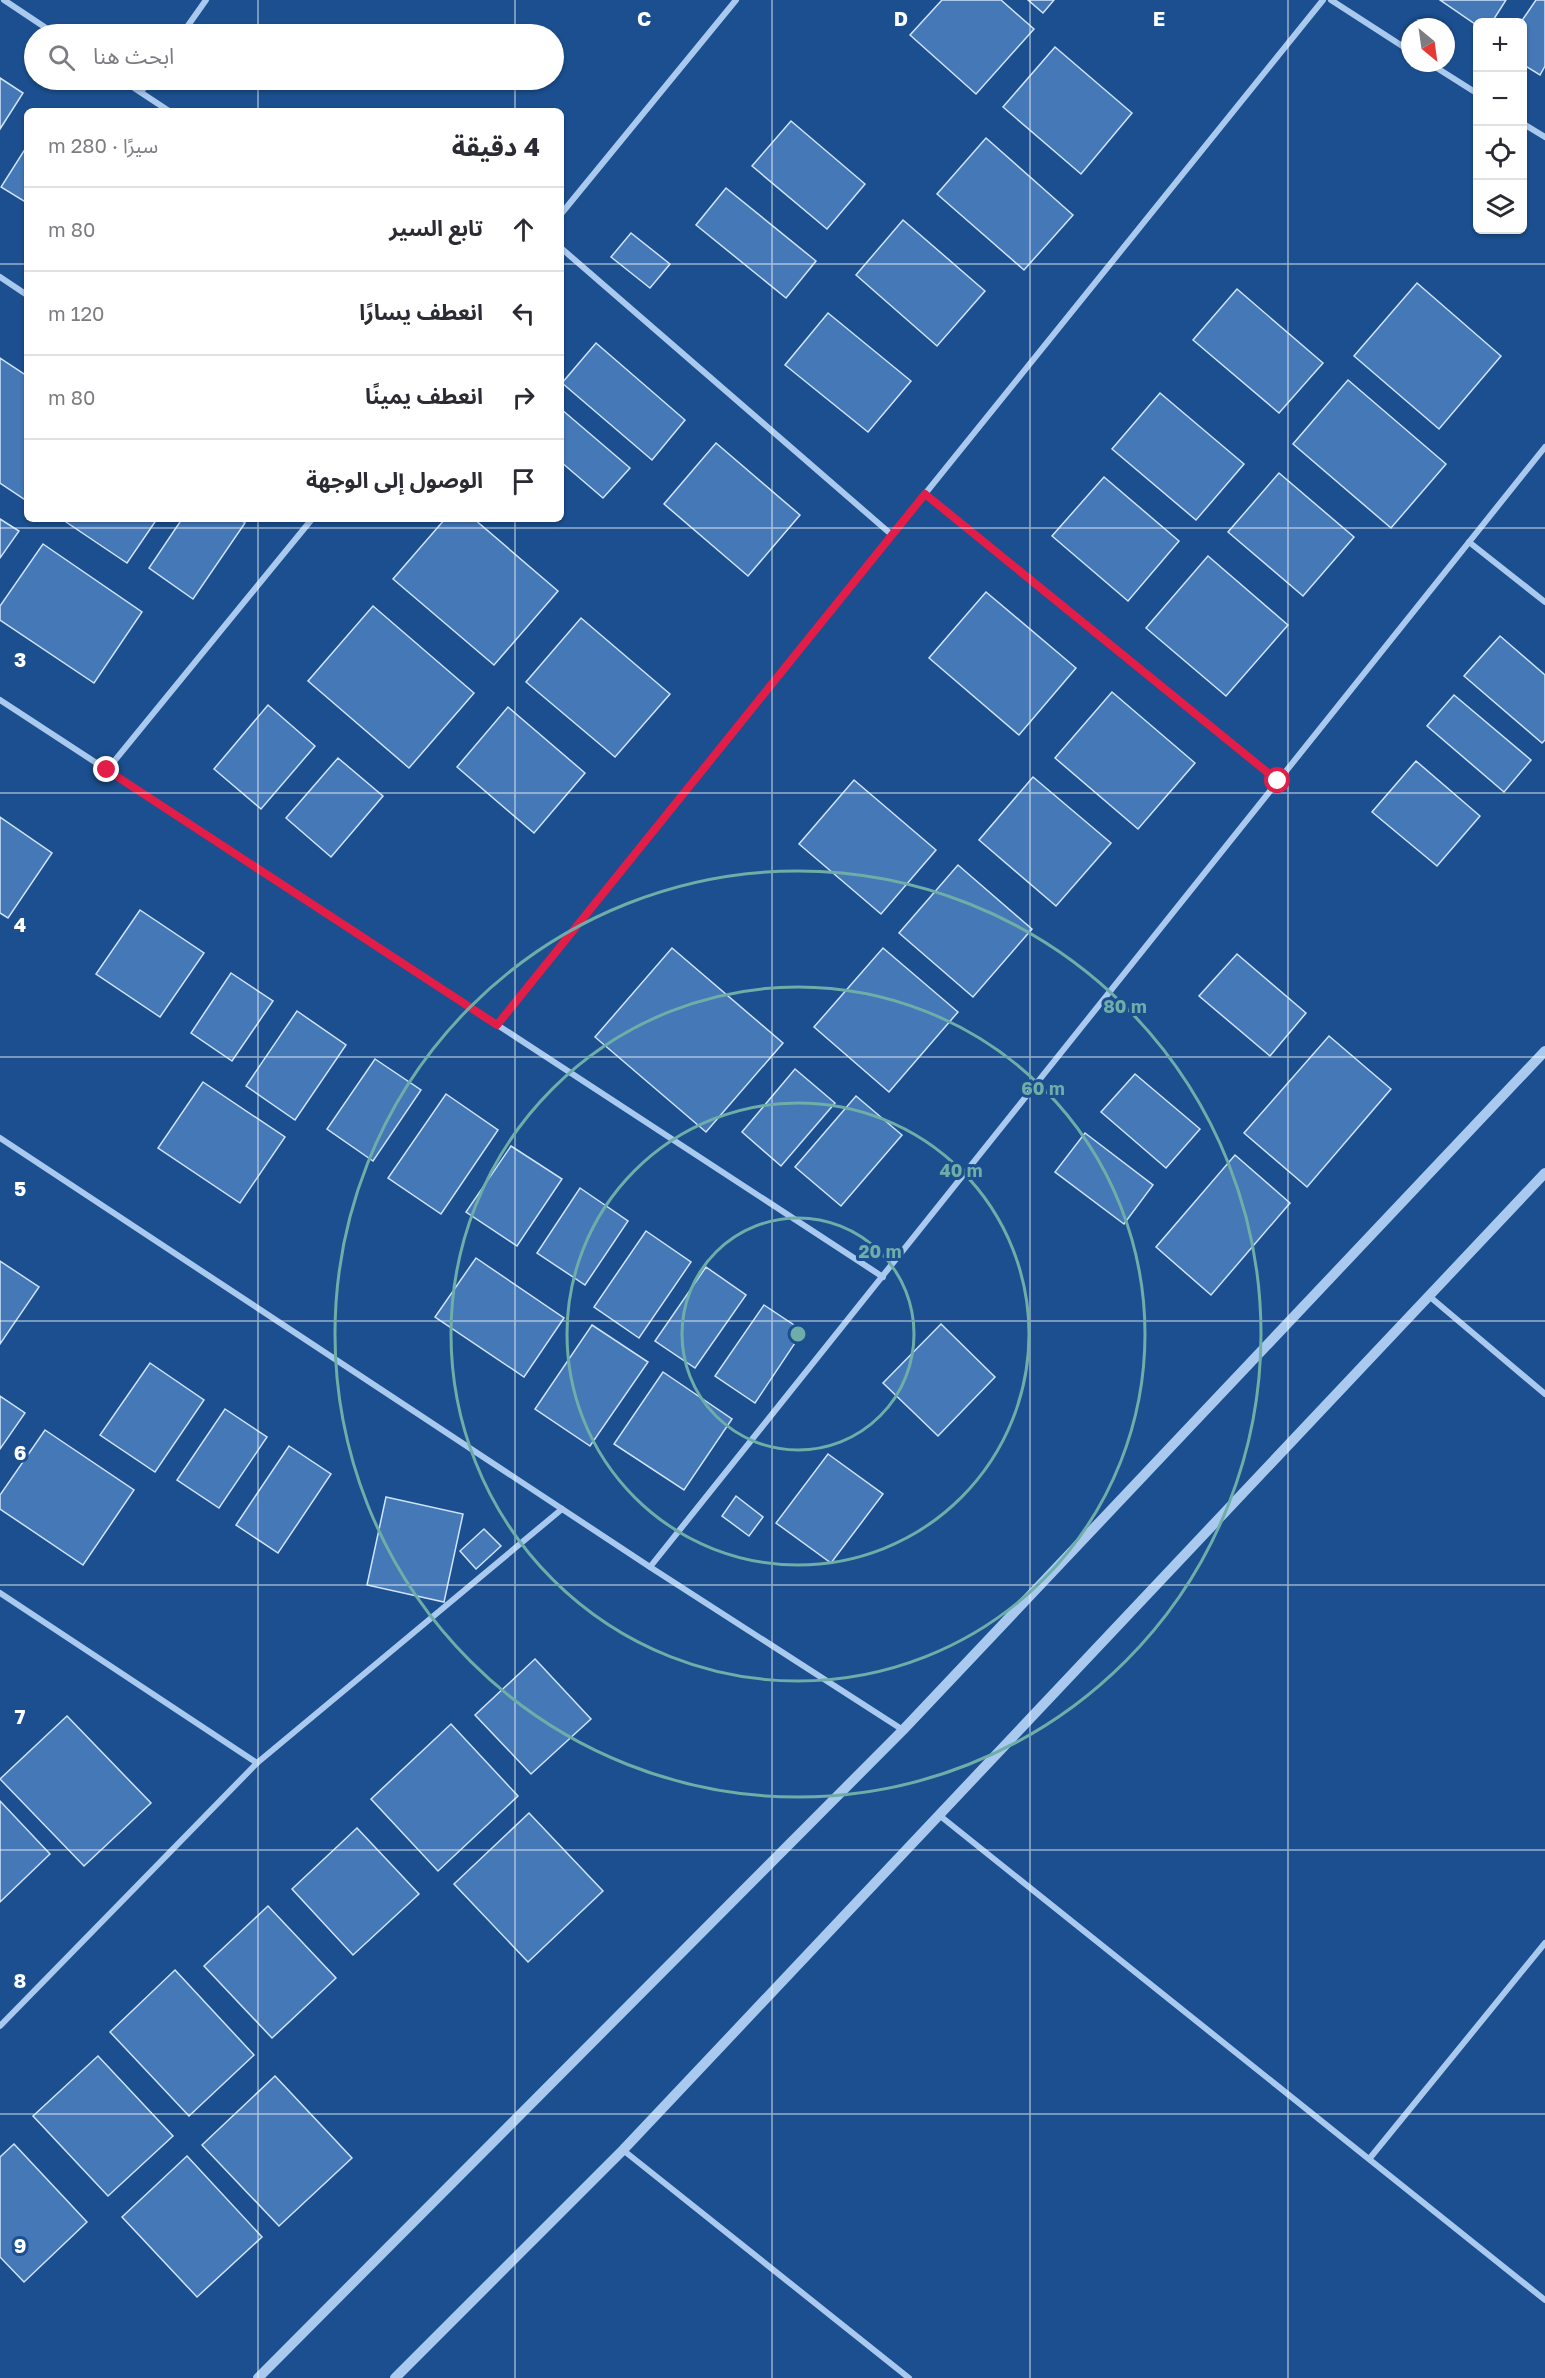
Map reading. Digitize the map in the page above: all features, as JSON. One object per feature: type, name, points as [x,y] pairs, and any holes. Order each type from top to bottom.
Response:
[{"type":"street","points":[[4,0],[40,24]]},
{"type":"street","points":[[189,24],[206,0]]},
{"type":"street","points":[[564,210],[736,0]]},
{"type":"street","points":[[497,1025],[1323,0]]},
{"type":"street","points":[[1331,0],[1401,45]]},
{"type":"street","points":[[1444,72],[1473,91]]},
{"type":"street","points":[[138,90],[165,108]]},
{"type":"street","points":[[1527,126],[1545,137]]},
{"type":"street","points":[[564,251],[892,535]]},
{"type":"street","points":[[0,277],[24,293]]},
{"type":"street","points":[[650,1568],[1545,447]]},
{"type":"street","points":[[925,494],[1278,781]]},
{"type":"street","points":[[107,770],[310,522]]},
{"type":"street","points":[[1469,542],[1545,602]]},
{"type":"street","points":[[0,700],[883,1277]]},
{"type":"street","points":[[258,2378],[903,1731],[1545,1050]]},
{"type":"street","points":[[0,1138],[650,1568],[903,1731]]},
{"type":"street","points":[[395,2378],[623,2150],[1545,1173]]},
{"type":"street","points":[[1429,1296],[1545,1394]]},
{"type":"street","points":[[0,2026],[257,1763],[562,1509]]},
{"type":"street","points":[[0,1593],[257,1763]]},
{"type":"street","points":[[938,1814],[1545,2300]]},
{"type":"street","points":[[1370,2158],[1545,1943]]},
{"type":"street","points":[[623,2150],[909,2378]]},
{"type":"building","points":[[942,0],[1001,0],[1034,29],[976,94],[910,35]]},
{"type":"building","points":[[1028,0],[1054,0],[1043,13]]},
{"type":"building","points":[[1440,0],[1506,0],[1495,18],[1473,18],[1473,23]]},
{"type":"building","points":[[1536,0],[1545,0],[1545,66],[1540,75],[1527,67],[1527,18],[1524,18]]},
{"type":"building","points":[[1055,47],[1132,113],[1081,174],[1003,107]]},
{"type":"building","points":[[0,78],[23,93],[0,129]]},
{"type":"building","points":[[791,121],[865,184],[827,229],[752,166]]},
{"type":"building","points":[[986,138],[1073,215],[1024,270],[937,194]]},
{"type":"building","points":[[24,151],[24,201],[1,187]]},
{"type":"building","points":[[726,188],[816,261],[786,298],[696,225]]},
{"type":"building","points":[[903,220],[985,291],[937,346],[856,275]]},
{"type":"building","points":[[631,233],[670,264],[650,288],[611,257]]},
{"type":"building","points":[[1417,283],[1501,356],[1439,429],[1354,356]]},
{"type":"building","points":[[1237,289],[1323,363],[1279,413],[1193,340]]},
{"type":"building","points":[[828,313],[911,381],[868,432],[785,365]]},
{"type":"building","points":[[596,343],[685,420],[652,460],[564,385],[564,381]]},
{"type":"building","points":[[0,358],[24,374],[24,499],[0,483]]},
{"type":"building","points":[[1348,380],[1446,464],[1391,528],[1293,444]]},
{"type":"building","points":[[1160,393],[1244,464],[1196,520],[1112,449]]},
{"type":"building","points":[[564,412],[630,468],[603,498],[564,465]]},
{"type":"building","points":[[716,443],[800,515],[748,576],[664,504]]},
{"type":"building","points":[[1279,473],[1354,537],[1303,596],[1228,532]]},
{"type":"building","points":[[1104,477],[1179,541],[1128,601],[1052,536]]},
{"type":"building","points":[[0,519],[19,531],[0,558]]},
{"type":"building","points":[[66,522],[155,522],[127,563]]},
{"type":"building","points":[[180,522],[245,523],[193,599],[149,568]]},
{"type":"building","points":[[442,522],[478,522],[558,591],[494,665],[393,579]]},
{"type":"building","points":[[43,544],[142,612],[94,683],[0,620],[0,606]]},
{"type":"building","points":[[1208,556],[1288,625],[1226,696],[1146,628]]},
{"type":"building","points":[[986,592],[1076,668],[1019,735],[929,658]]},
{"type":"building","points":[[373,606],[474,693],[409,768],[308,681]]},
{"type":"building","points":[[581,618],[670,694],[615,757],[526,682]]},
{"type":"building","points":[[1500,636],[1545,675],[1545,740],[1542,743],[1464,676]]},
{"type":"building","points":[[1112,692],[1195,763],[1138,829],[1055,758]]},
{"type":"building","points":[[1454,695],[1531,760],[1504,792],[1427,726]]},
{"type":"building","points":[[268,705],[315,746],[261,809],[214,769]]},
{"type":"building","points":[[508,707],[585,773],[534,833],[457,767]]},
{"type":"building","points":[[338,758],[383,796],[331,857],[286,818]]},
{"type":"building","points":[[1416,761],[1480,816],[1437,866],[1372,812]]},
{"type":"building","points":[[1033,777],[1111,843],[1056,906],[979,840]]},
{"type":"building","points":[[854,780],[936,850],[881,914],[799,844]]},
{"type":"building","points":[[0,817],[52,853],[8,918],[0,913]]},
{"type":"building","points":[[958,865],[1032,929],[973,997],[899,933]]},
{"type":"building","points":[[140,910],[204,953],[160,1017],[96,974]]},
{"type":"building","points":[[672,948],[783,1043],[706,1132],[595,1037]]},
{"type":"building","points":[[883,948],[958,1012],[889,1092],[814,1027]]},
{"type":"building","points":[[1237,954],[1306,1013],[1270,1056],[1199,996]]},
{"type":"building","points":[[231,973],[273,1001],[232,1061],[191,1033]]},
{"type":"building","points":[[297,1011],[346,1045],[295,1120],[246,1086]]},
{"type":"building","points":[[1329,1036],[1391,1089],[1307,1187],[1244,1133]]},
{"type":"building","points":[[375,1059],[421,1090],[373,1161],[327,1129]]},
{"type":"building","points":[[795,1069],[835,1103],[781,1166],[742,1132]]},
{"type":"building","points":[[1135,1074],[1200,1129],[1166,1168],[1101,1112]]},
{"type":"building","points":[[203,1082],[285,1137],[240,1203],[158,1148]]},
{"type":"building","points":[[446,1094],[498,1130],[441,1214],[388,1178]]},
{"type":"building","points":[[856,1096],[902,1135],[841,1206],[795,1167]]},
{"type":"building","points":[[1085,1133],[1153,1185],[1124,1224],[1055,1172]]},
{"type":"building","points":[[511,1146],[562,1179],[517,1246],[466,1212]]},
{"type":"building","points":[[1235,1155],[1290,1203],[1211,1295],[1156,1247]]},
{"type":"building","points":[[580,1188],[628,1221],[585,1285],[537,1253]]},
{"type":"building","points":[[646,1231],[691,1262],[639,1338],[594,1307]]},
{"type":"building","points":[[476,1258],[564,1318],[524,1377],[435,1317]]},
{"type":"building","points":[[0,1261],[39,1287],[0,1344]]},
{"type":"building","points":[[706,1267],[746,1295],[695,1368],[655,1341]]},
{"type":"building","points":[[764,1305],[803,1331],[755,1403],[715,1376]]},
{"type":"building","points":[[941,1324],[995,1377],[938,1436],[883,1383]]},
{"type":"building","points":[[592,1325],[648,1362],[590,1446],[535,1409]]},
{"type":"building","points":[[150,1363],[204,1400],[155,1472],[100,1435]]},
{"type":"building","points":[[663,1372],[732,1419],[684,1490],[614,1444]]},
{"type":"building","points":[[0,1396],[25,1413],[0,1449]]},
{"type":"building","points":[[225,1409],[267,1437],[219,1508],[177,1480]]},
{"type":"building","points":[[45,1430],[134,1490],[83,1565],[0,1509],[0,1495]]},
{"type":"building","points":[[289,1446],[331,1474],[278,1553],[236,1525]]},
{"type":"building","points":[[828,1454],[883,1494],[831,1563],[776,1523]]},
{"type":"building","points":[[736,1496],[763,1517],[749,1536],[722,1516]]},
{"type":"building","points":[[386,1497],[463,1514],[444,1602],[367,1585]]},
{"type":"building","points":[[484,1529],[501,1546],[476,1569],[460,1551]]},
{"type":"building","points":[[535,1659],[591,1719],[531,1774],[475,1715]]},
{"type":"building","points":[[67,1716],[151,1803],[84,1866],[0,1779]]},
{"type":"building","points":[[451,1724],[518,1796],[438,1871],[371,1799]]},
{"type":"building","points":[[0,1801],[50,1854],[0,1902]]},
{"type":"building","points":[[529,1813],[603,1891],[528,1962],[454,1884]]},
{"type":"building","points":[[357,1828],[419,1894],[353,1955],[292,1889]]},
{"type":"building","points":[[268,1906],[336,1978],[272,2038],[204,1966]]},
{"type":"building","points":[[175,1970],[254,2055],[189,2116],[110,2032]]},
{"type":"building","points":[[98,2056],[173,2136],[108,2196],[33,2116]]},
{"type":"building","points":[[275,2076],[352,2158],[279,2226],[202,2145]]},
{"type":"building","points":[[14,2144],[87,2222],[24,2282],[0,2257],[0,2157]]},
{"type":"building","points":[[187,2156],[262,2237],[197,2297],[122,2217]]},
{"type":"route","points":[[107,770],[497,1025],[925,494],[1278,781]]}]
